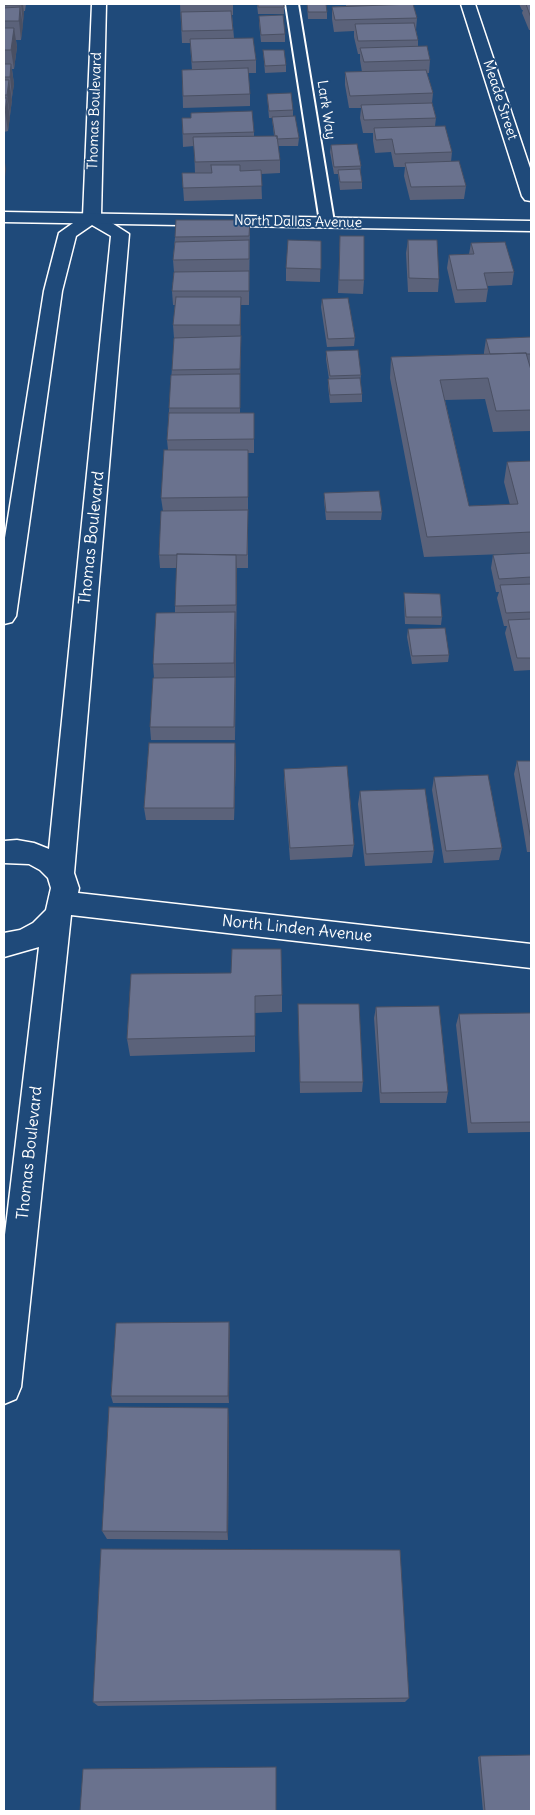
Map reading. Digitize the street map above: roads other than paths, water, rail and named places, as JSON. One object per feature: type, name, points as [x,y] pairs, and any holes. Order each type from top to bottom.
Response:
[{"type":"street","name":"Thomas Boulevard","points":[[4,1387],[54,917],[65,888],[54,868],[120,234],[92,218],[99,4]]},
{"type":"street","name":"Meade Street","points":[[468,4],[531,196]]},
{"type":"street","name":"North Dallas Avenue","points":[[4,217],[531,226]]},
{"type":"street","points":[[4,616],[53,291],[68,232],[92,218]]},
{"type":"street","points":[[4,852],[17,851],[34,854],[54,868]]},
{"type":"street","points":[[4,945],[26,940],[54,917]]},
{"type":"street","name":"North Linden Avenue","points":[[54,917],[531,956]]},
{"type":"lane","name":"Lark Way","points":[[292,4],[327,222]]}]
